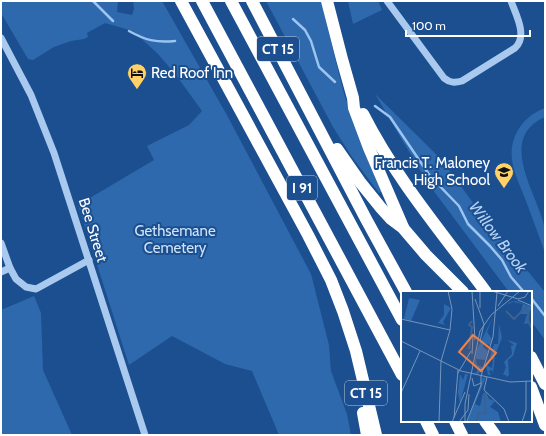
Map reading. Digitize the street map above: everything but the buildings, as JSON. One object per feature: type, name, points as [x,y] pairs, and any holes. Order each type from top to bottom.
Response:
[{"type":"highway","name":"CT 15","points":[[181,1],[321,260],[340,301],[356,351],[376,435]]},
{"type":"highway","name":"I 91","points":[[202,1],[401,373]]},
{"type":"highway","name":"I 91","points":[[231,1],[401,318]]},
{"type":"highway","name":"CT 15","points":[[252,1],[405,291]]},
{"type":"highway","points":[[327,1],[353,98],[354,108],[403,228]]},
{"type":"highway","points":[[303,98],[317,113],[339,152],[360,182],[391,219],[403,228],[426,255],[462,291]]},
{"type":"highway","points":[[353,98],[359,105],[374,135],[398,174],[485,291]]},
{"type":"highway","points":[[356,351],[356,380],[367,435]]},
{"type":"highway","points":[[532,359],[545,384]]},
{"type":"highway","points":[[532,390],[545,425]]},
{"type":"highway","points":[[426,422],[433,435]]},
{"type":"highway","points":[[456,422],[462,435]]},
{"type":"highway","points":[[486,422],[495,435]]},
{"type":"street","points":[[387,1],[444,78],[449,82],[456,83],[462,81],[520,44],[522,37],[521,31],[511,1]]},
{"type":"street","name":"Bee Street","points":[[1,38],[23,79],[44,127],[64,183],[145,435]]},
{"type":"street","points":[[1,243],[10,268],[16,279],[26,287],[36,289],[89,260]]},
{"type":"street","points":[[1,272],[10,268]]},
{"type":"green space","name":"Gethsemane Cemetery","points":[[1,1],[118,1],[117,12],[132,15],[134,9],[133,1],[162,1],[228,117],[311,274],[329,345],[331,371],[347,414],[351,435],[279,435],[252,371],[225,364],[172,336],[129,365],[78,205],[154,160],[147,146],[189,125],[202,111],[176,75],[158,54],[133,31],[105,23],[87,33],[88,37],[84,39],[71,41],[54,47],[33,60],[28,59],[1,13]]},
{"type":"green space","points":[[266,1],[321,1],[343,90],[353,122],[382,191],[379,193],[352,157],[333,127]]},
{"type":"green space","points":[[348,1],[378,1],[382,10],[353,24]]},
{"type":"green space","points":[[375,94],[442,160],[484,218],[545,292],[545,340],[532,322],[532,291],[508,291],[427,182]]},
{"type":"green space","points":[[545,108],[545,117],[531,126],[523,138],[521,152],[528,182],[544,225],[545,253],[516,176],[512,160],[512,151],[515,136],[519,128],[530,116]]},
{"type":"green space","points":[[34,296],[41,313],[43,370],[72,435],[1,435],[1,310]]},
{"type":"waterway","name":"Willow Brook","points":[[93,1],[113,21]]},
{"type":"waterway","name":"Willow Brook","points":[[293,19],[305,30],[311,41],[319,67],[335,82]]},
{"type":"waterway","name":"Willow Brook","points":[[129,31],[140,37],[151,40],[162,42],[175,41]]},
{"type":"waterway","name":"Willow Brook","points":[[375,106],[390,117],[430,176],[459,206],[468,224],[502,260],[511,277],[523,291]]},
{"type":"waterway","name":"Willow Brook","points":[[532,299],[545,316]]},
{"type":"place","name":"Red Roof Inn","points":[[137,90]]},
{"type":"place","name":"Francis T. Maloney High School","points":[[504,189]]}]
